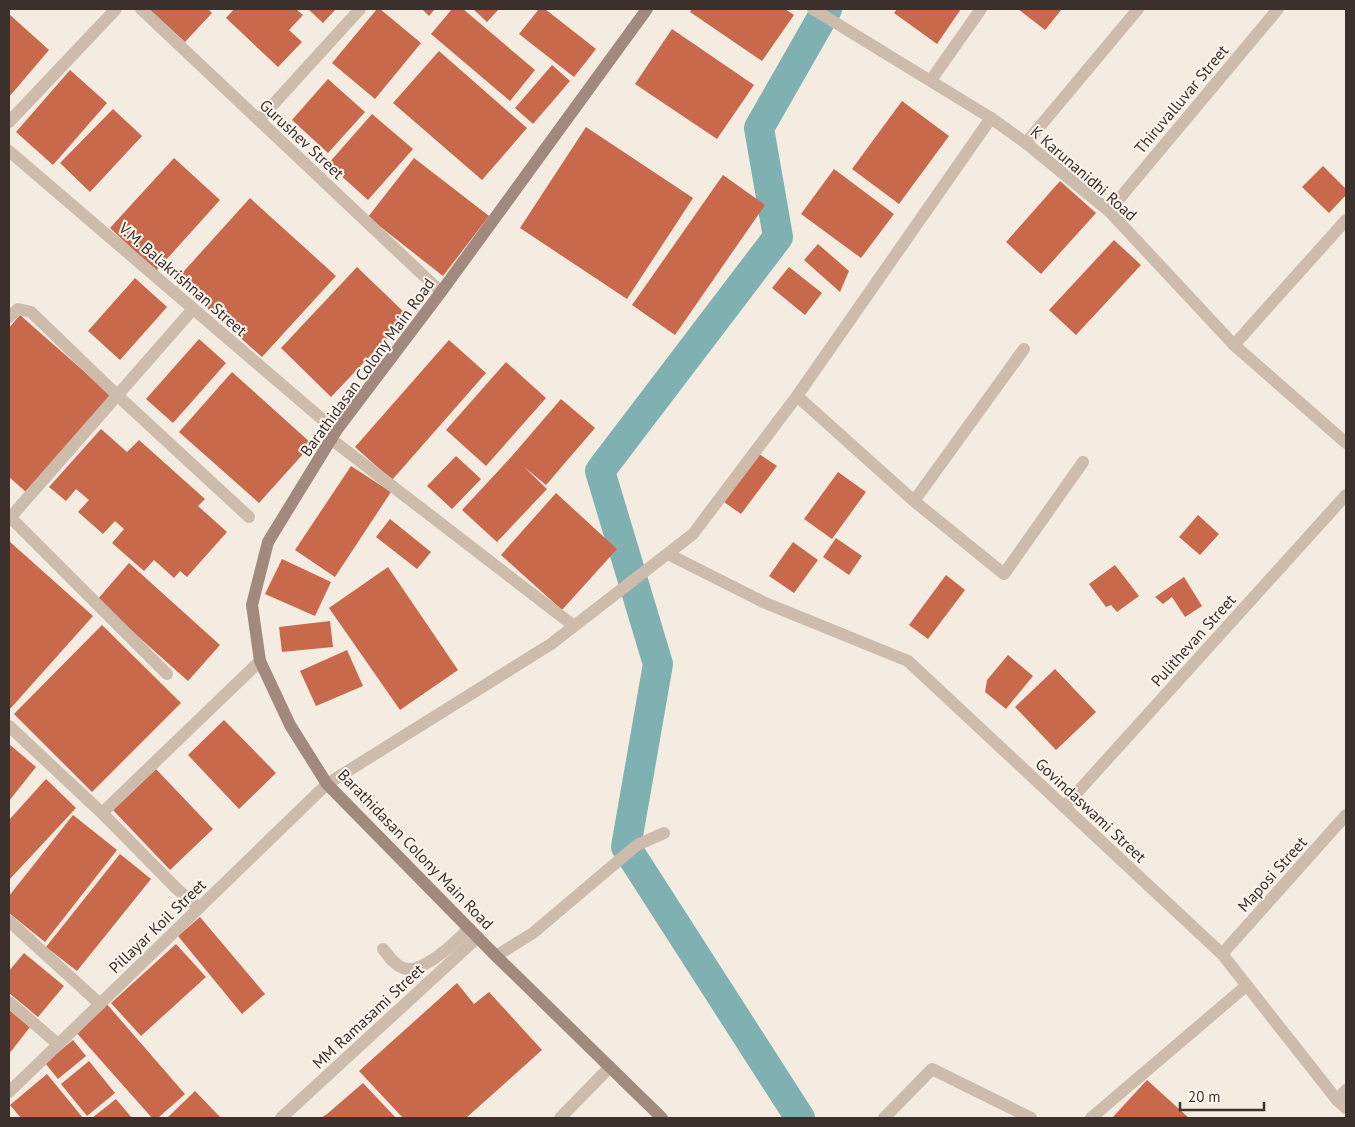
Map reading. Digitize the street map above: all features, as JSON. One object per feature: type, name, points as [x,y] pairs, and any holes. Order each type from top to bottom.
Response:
[{"type":"main road","name":"Barathidasan Colony Main Road","points":[[647,9],[441,292],[334,435],[268,542],[252,605],[260,661],[290,725],[327,784],[496,956],[662,1118]]},
{"type":"street","points":[[9,122],[116,9]]},
{"type":"street","name":"Gurushev Street","points":[[140,9],[441,292]]},
{"type":"street","points":[[259,120],[360,9]]},
{"type":"street","name":"K Karunanidhi Road","points":[[813,9],[931,80],[1026,143],[1109,211],[1234,345],[1346,444]]},
{"type":"street","points":[[931,80],[980,9]]},
{"type":"street","points":[[1026,143],[1138,9]]},
{"type":"street","name":"Thiruvalluvar Street","points":[[1109,211],[1278,9]]},
{"type":"street","name":"Pillayar Koil Street","points":[[9,1092],[327,784],[551,644],[693,534],[797,396],[991,118]]},
{"type":"street","name":"V.M. Balakrishnan Street","points":[[9,152],[193,310],[334,435],[574,626]]},
{"type":"street","points":[[1234,345],[1346,220]]},
{"type":"street","points":[[9,317],[18,309],[31,312],[249,518]]},
{"type":"street","points":[[167,674],[9,518],[193,310]]},
{"type":"street","points":[[914,501],[1024,349]]},
{"type":"street","points":[[797,396],[914,501],[1004,574],[1083,462]]},
{"type":"street","name":"Pulithevan Street","points":[[1064,808],[1346,495]]},
{"type":"street","name":"Govindaswami Street","points":[[668,554],[763,602],[908,661],[1222,954],[1342,1104]]},
{"type":"street","points":[[102,813],[260,661]]},
{"type":"street","points":[[9,726],[102,813],[177,889],[199,908]]},
{"type":"street","name":"Maposi Street","points":[[1222,954],[1346,814]]},
{"type":"street","points":[[496,956],[533,933],[637,845],[664,834]]},
{"type":"street","points":[[9,921],[100,1004]]},
{"type":"street","points":[[383,949],[396,965],[405,969],[415,968],[438,956],[473,933]]},
{"type":"street","name":"MM Ramasami Street","points":[[281,1118],[473,933]]},
{"type":"street","points":[[1091,1118],[1246,986]]},
{"type":"street","points":[[9,1002],[58,1044]]},
{"type":"street","points":[[560,1118],[610,1067]]},
{"type":"street","points":[[884,1118],[932,1069],[1031,1118]]},
{"type":"street","points":[[1342,1104],[1346,1090]]},
{"type":"building","points":[[149,9],[208,9],[212,13],[185,42]]},
{"type":"building","points":[[234,9],[296,9],[303,15],[289,30],[302,42],[278,67],[226,18]]},
{"type":"building","points":[[308,9],[336,9],[323,23]]},
{"type":"building","points":[[377,9],[380,9],[421,43],[375,99],[332,63]]},
{"type":"building","points":[[422,9],[435,9],[429,16]]},
{"type":"building","points":[[452,9],[463,9],[535,70],[510,101],[431,34]]},
{"type":"building","points":[[473,9],[499,9],[487,22]]},
{"type":"building","points":[[539,9],[545,9],[596,49],[574,77],[519,34]]},
{"type":"building","points":[[692,9],[785,9],[794,15],[762,61],[690,12]]},
{"type":"building","points":[[897,9],[961,9],[937,44],[894,13]]},
{"type":"building","points":[[1018,9],[1062,9],[1045,30]]},
{"type":"building","points":[[9,14],[49,50],[9,97]]},
{"type":"building","points":[[672,29],[754,85],[717,139],[635,84]]},
{"type":"building","points":[[439,51],[527,128],[482,180],[393,103]]},
{"type":"building","points":[[552,65],[570,81],[533,124],[515,108]]},
{"type":"building","points":[[70,70],[107,103],[53,165],[16,132]]},
{"type":"building","points":[[328,79],[365,112],[328,153],[292,120]]},
{"type":"building","points":[[902,101],[949,136],[899,204],[852,169]]},
{"type":"building","points":[[113,109],[142,136],[90,192],[60,163]]},
{"type":"building","points":[[372,114],[413,149],[368,200],[328,164]]},
{"type":"building","points":[[586,127],[693,198],[627,299],[520,228]]},
{"type":"building","points":[[174,158],[220,200],[156,271],[110,228]]},
{"type":"building","points":[[414,158],[489,216],[443,276],[368,217]]},
{"type":"building","points":[[1323,166],[1346,189],[1346,195],[1329,213],[1302,187]]},
{"type":"building","points":[[834,169],[894,214],[861,258],[801,214]]},
{"type":"building","points":[[723,175],[765,205],[675,335],[632,305]]},
{"type":"building","points":[[1060,181],[1096,213],[1041,274],[1006,242]]},
{"type":"building","points":[[250,198],[336,276],[262,357],[176,280]]},
{"type":"building","points":[[1114,240],[1141,265],[1076,335],[1049,310]]},
{"type":"building","points":[[818,244],[849,271],[840,292],[804,260]]},
{"type":"building","points":[[357,267],[408,316],[331,397],[281,348]]},
{"type":"building","points":[[789,267],[822,293],[805,315],[772,288]]},
{"type":"building","points":[[135,278],[167,307],[120,360],[88,331]]},
{"type":"building","points":[[20,315],[112,396],[26,492],[9,477],[9,328]]},
{"type":"building","points":[[199,339],[226,363],[173,423],[146,399]]},
{"type":"building","points":[[449,340],[486,373],[392,480],[355,447]]},
{"type":"building","points":[[506,362],[546,398],[486,466],[446,430]]},
{"type":"building","points":[[232,372],[312,444],[259,503],[179,432]]},
{"type":"building","points":[[561,399],[595,428],[546,485],[523,466],[547,489],[497,542],[462,510]]},
{"type":"building","points":[[101,429],[127,452],[139,440],[205,499],[198,506],[227,532],[187,577],[180,571],[174,578],[154,560],[144,571],[112,543],[124,529],[115,521],[103,534],[78,512],[89,500],[76,489],[66,501],[49,487]]},
{"type":"building","points":[[759,454],[777,466],[741,514],[724,502]]},
{"type":"building","points":[[456,456],[481,479],[452,509],[427,486]]},
{"type":"building","points":[[351,466],[391,492],[335,577],[295,550]]},
{"type":"building","points":[[838,472],[866,492],[832,539],[804,519]]},
{"type":"building","points":[[556,493],[617,549],[562,610],[501,555]]},
{"type":"building","points":[[1198,515],[1219,534],[1200,555],[1179,537]]},
{"type":"building","points":[[390,519],[431,552],[417,569],[376,537]]},
{"type":"building","points":[[836,538],[862,556],[849,575],[823,557]]},
{"type":"building","points":[[9,541],[93,616],[10,709],[9,708]]},
{"type":"building","points":[[793,542],[818,560],[794,593],[769,576]]},
{"type":"building","points":[[282,559],[331,582],[315,616],[265,594]]},
{"type":"building","points":[[129,563],[220,645],[188,681],[97,600]]},
{"type":"building","points":[[1115,565],[1139,596],[1117,612],[1111,605],[1106,607],[1089,584]]},
{"type":"building","points":[[388,567],[458,670],[400,710],[329,608]]},
{"type":"building","points":[[946,575],[965,590],[928,639],[909,625]]},
{"type":"building","points":[[1184,577],[1202,606],[1185,617],[1172,597],[1163,604],[1155,597]]},
{"type":"building","points":[[330,621],[333,647],[282,652],[279,627]]},
{"type":"building","points":[[102,625],[181,703],[92,792],[14,714]]},
{"type":"building","points":[[347,650],[363,686],[316,706],[300,671]]},
{"type":"building","points":[[1008,655],[1033,676],[1006,709],[985,692],[987,680]]},
{"type":"building","points":[[1055,669],[1096,712],[1056,750],[1015,707]]},
{"type":"building","points":[[224,720],[276,773],[239,809],[188,755]]},
{"type":"building","points":[[9,744],[36,767],[9,801]]},
{"type":"building","points":[[156,769],[213,829],[170,870],[113,810]]},
{"type":"building","points":[[46,779],[76,808],[9,880],[9,820]]},
{"type":"building","points":[[73,815],[117,850],[45,942],[9,913],[9,896]]},
{"type":"building","points":[[120,854],[151,879],[77,971],[46,947]]},
{"type":"building","points":[[200,917],[265,994],[242,1014],[178,936]]},
{"type":"building","points":[[176,944],[206,977],[141,1036],[111,1003]]},
{"type":"building","points":[[24,953],[64,986],[38,1017],[9,993],[9,971]]},
{"type":"building","points":[[457,983],[474,1004],[489,992],[542,1050],[466,1118],[403,1118],[359,1071]]},
{"type":"building","points":[[105,1002],[185,1094],[158,1118],[152,1118],[74,1030]]},
{"type":"building","points":[[9,1010],[30,1027],[9,1054]]},
{"type":"building","points":[[73,1040],[86,1056],[58,1079],[45,1063]]},
{"type":"building","points":[[89,1061],[115,1093],[87,1116],[61,1084]]},
{"type":"building","points":[[47,1074],[83,1118],[21,1118],[10,1105]]},
{"type":"building","points":[[1147,1080],[1189,1118],[1112,1118]]},
{"type":"building","points":[[363,1083],[396,1118],[321,1118],[327,1114]]},
{"type":"building","points":[[195,1091],[221,1118],[167,1118]]},
{"type":"building","points":[[116,1099],[132,1118],[92,1118]]},
{"type":"waterway","points":[[800,1118],[626,847],[658,664],[600,471],[778,237],[759,128],[827,9]]}]
